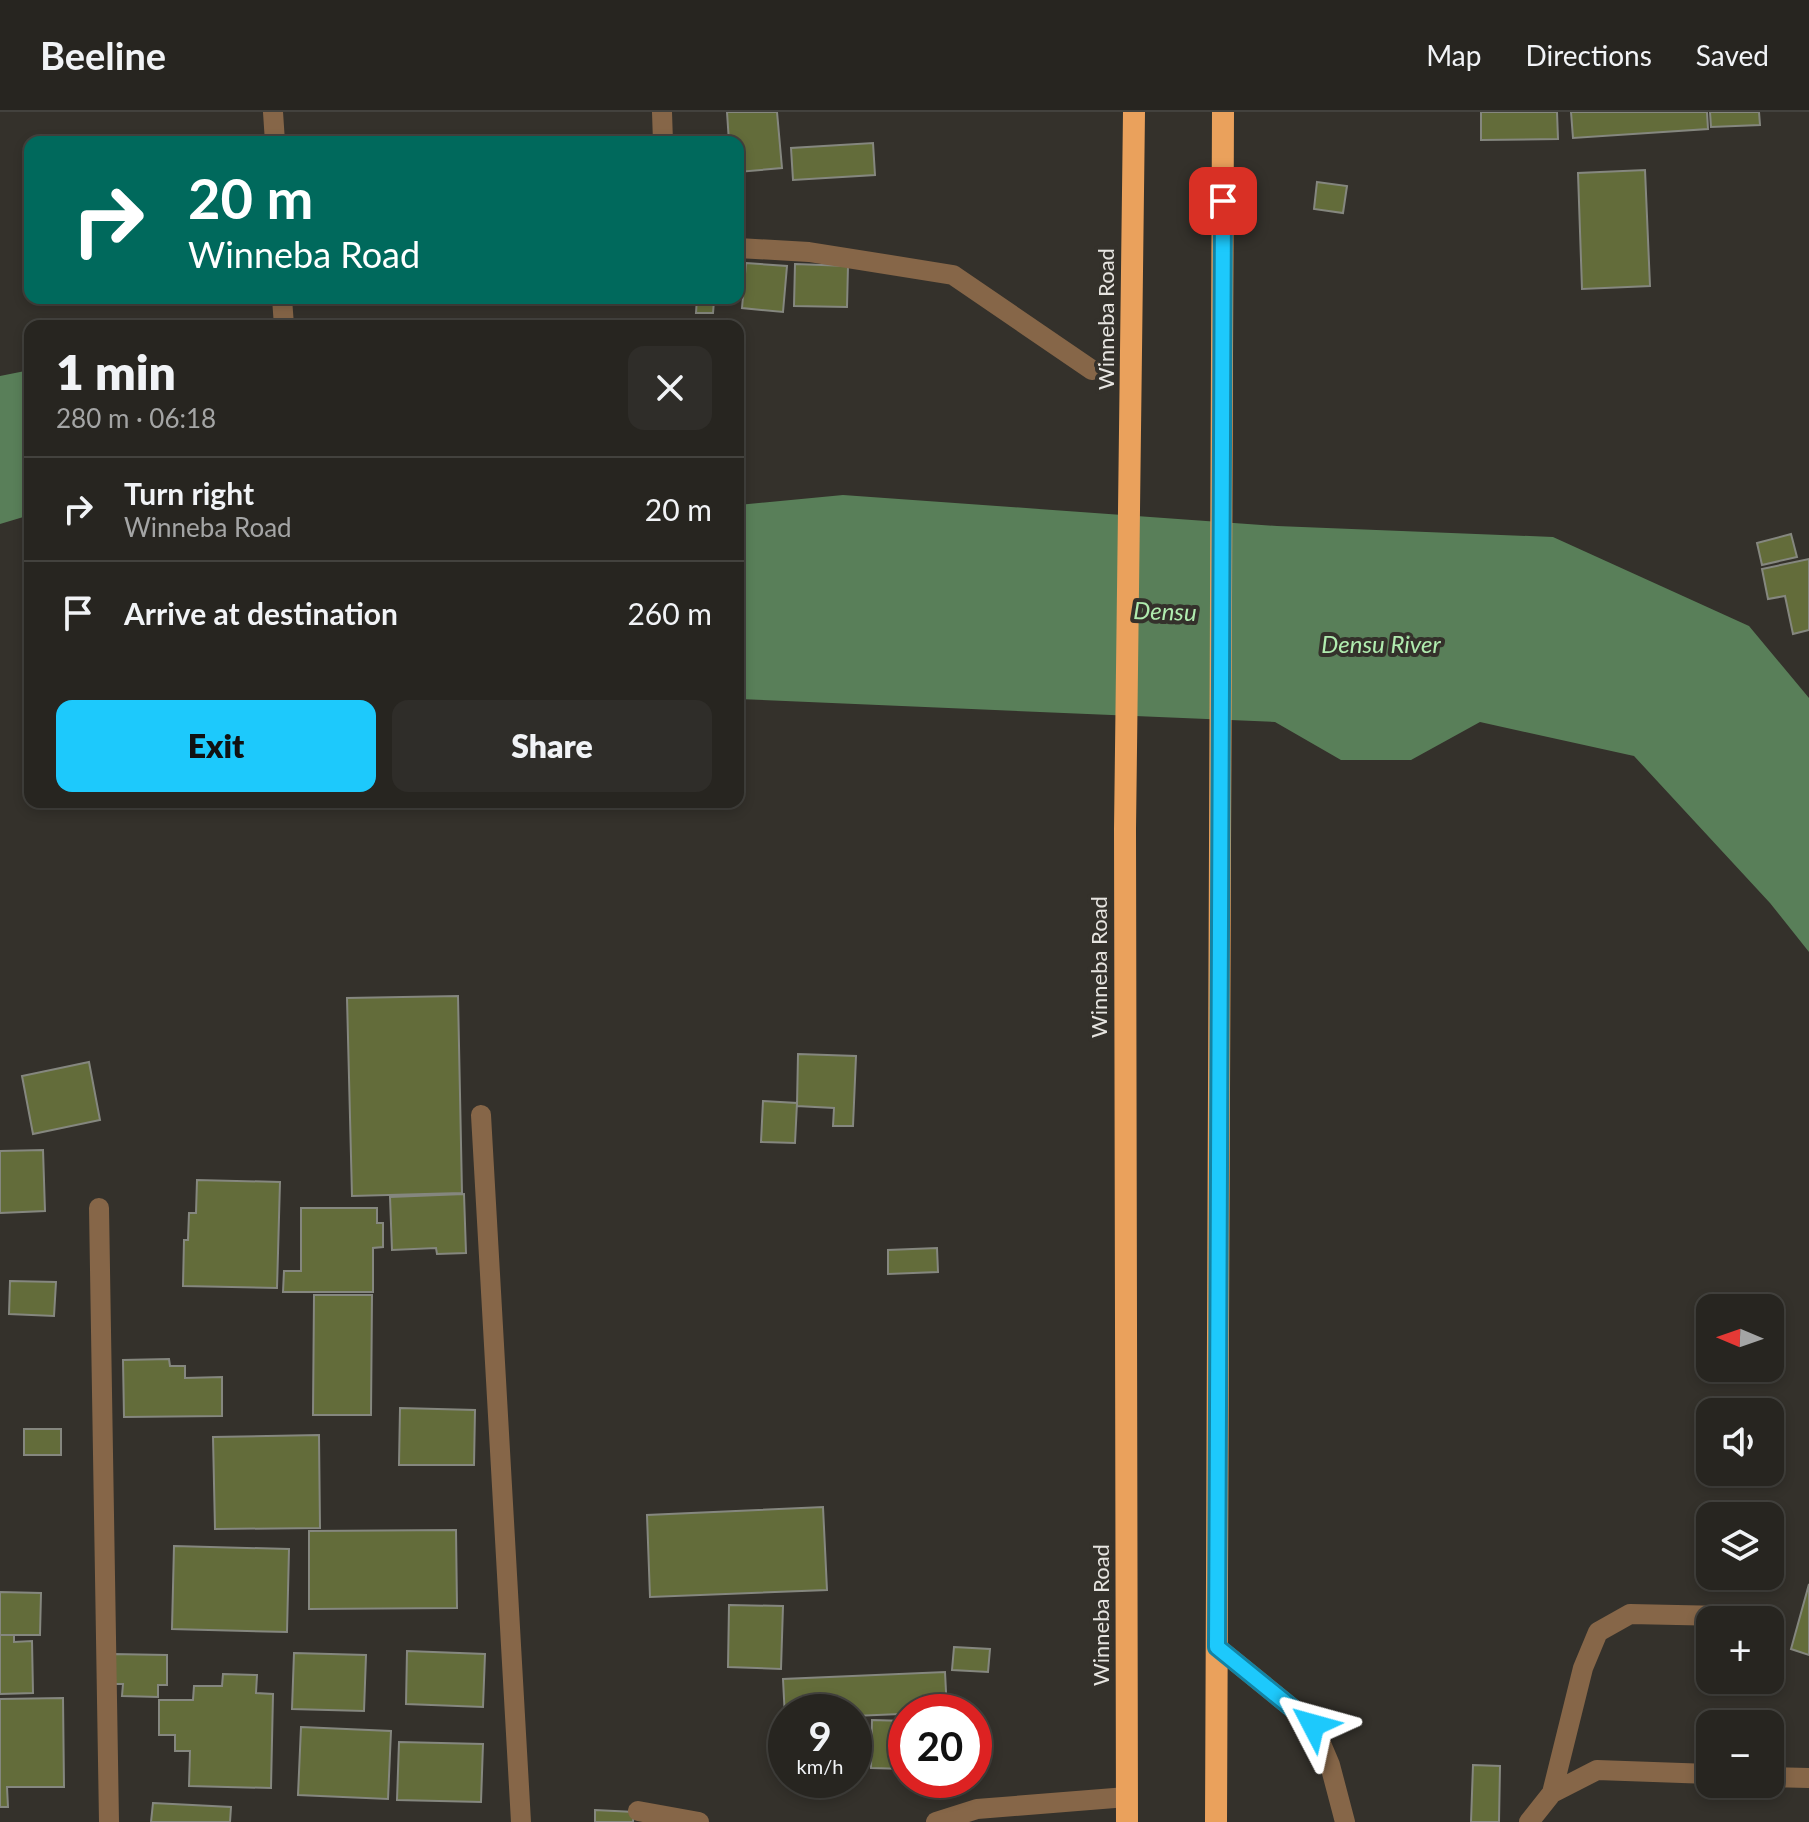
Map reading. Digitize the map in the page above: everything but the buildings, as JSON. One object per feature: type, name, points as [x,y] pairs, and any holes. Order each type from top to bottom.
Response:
[{"type":"highway","name":"Winneba Road","points":[[1127,1822],[1125,829],[1134,112]]},
{"type":"highway","points":[[1216,1822],[1223,112]]},
{"type":"street","points":[[273,112],[275,136]]},
{"type":"street","points":[[662,112],[663,136]]},
{"type":"street","points":[[744,248],[809,252],[953,275],[1092,370]]},
{"type":"street","points":[[481,1115],[521,1822]]},
{"type":"street","points":[[99,1208],[109,1822]]},
{"type":"street","points":[[1529,1822],[1552,1793],[1583,1668],[1598,1632],[1630,1614],[1696,1615]]},
{"type":"street","points":[[1217,1647],[1313,1725],[1330,1765],[1345,1822]]},
{"type":"street","points":[[1552,1793],[1597,1770],[1696,1774]]},
{"type":"street","points":[[1784,1777],[1809,1778]]},
{"type":"street","points":[[936,1822],[977,1809],[1127,1797]]},
{"type":"street","points":[[638,1811],[699,1822]]},
{"type":"water","points":[[24,371],[24,517],[0,524],[0,376]]},
{"type":"water","name":"Densu River","points":[[843,495],[1277,526],[1553,537],[1749,626],[1809,698],[1809,952],[1770,903],[1634,756],[1480,722],[1411,760],[1341,760],[1275,722],[744,699],[744,504]]},
{"type":"route","points":[[1223,201],[1217,1647],[1313,1725]]},
{"type":"water label","name":"Densu","points":[[1165,612]]}]
